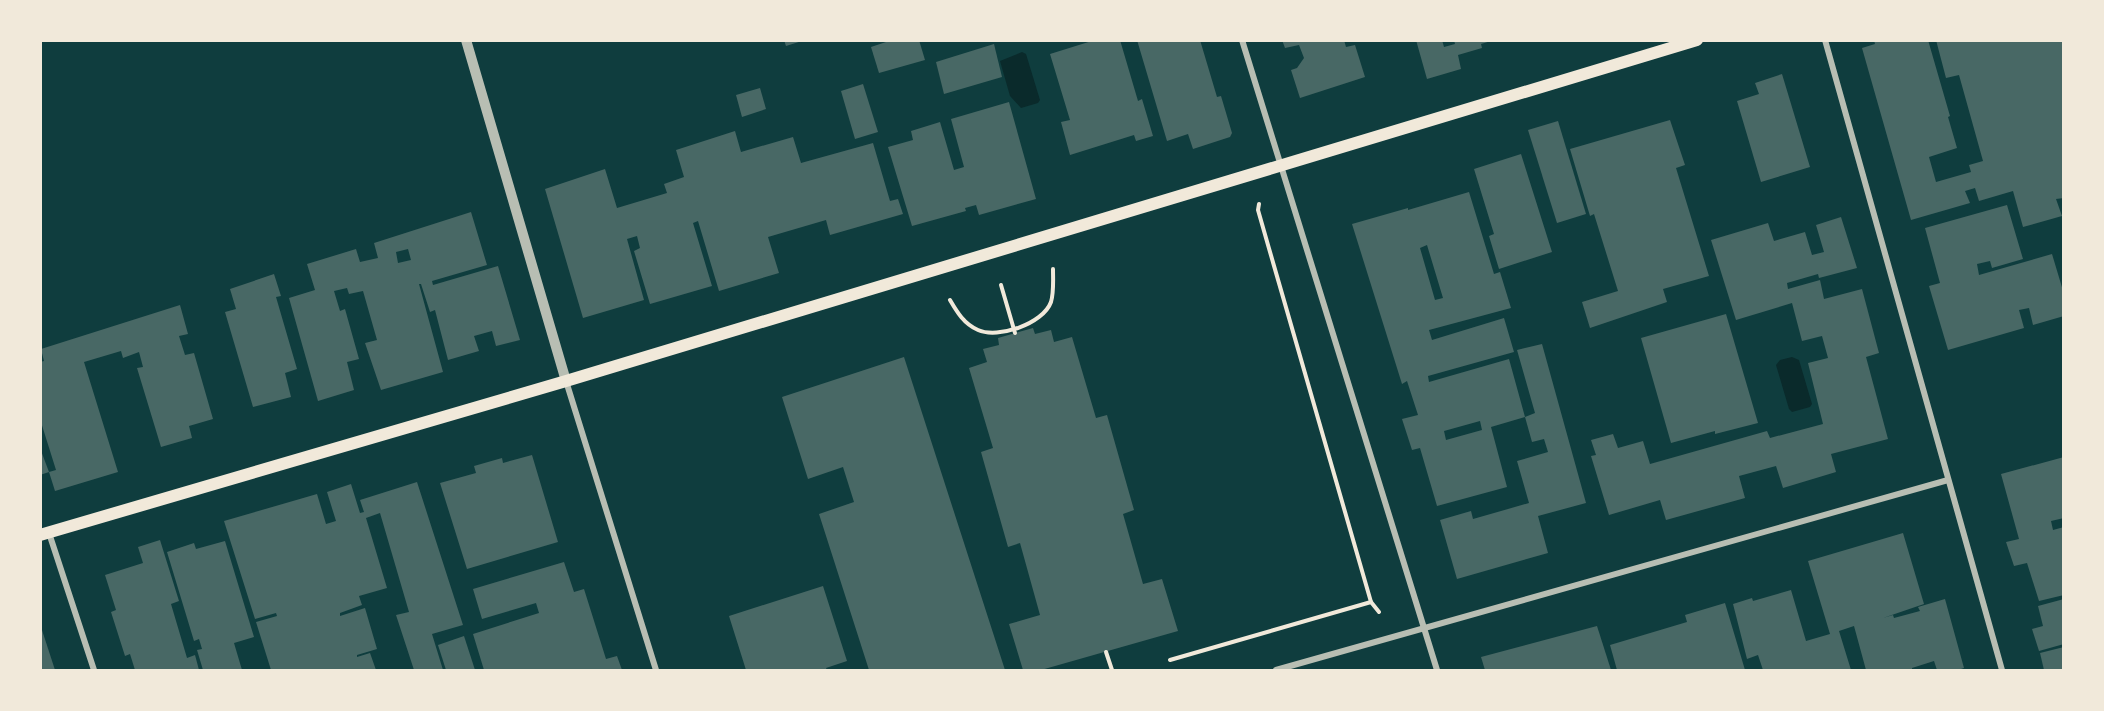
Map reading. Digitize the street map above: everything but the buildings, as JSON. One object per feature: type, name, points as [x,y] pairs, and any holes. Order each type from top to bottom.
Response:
[{"type":"main road","points":[[45,534],[566,381],[1697,40]]},
{"type":"street","points":[[466,40],[566,381],[656,670]]},
{"type":"street","points":[[1242,40],[1437,670]]},
{"type":"street","points":[[1826,40],[2002,670]]},
{"type":"street","points":[[1276,670],[1948,480]]},
{"type":"street","points":[[45,534],[94,670]]},
{"type":"path","points":[[1249,175],[1259,202],[1258,210],[1265,236],[1371,602],[1379,612],[1386,639]]},
{"type":"path","points":[[950,300],[960,317],[968,325],[980,331],[996,333],[1015,331],[1044,313],[1051,303],[1053,269]]},
{"type":"path","points":[[1001,285],[1015,331]]},
{"type":"path","points":[[1170,660],[1371,602]]},
{"type":"path","points":[[1106,652],[1112,670]]},
{"type":"water","points":[[1022,52],[1026,54],[1040,100],[1038,103],[1021,108],[1010,96],[1000,61]]},
{"type":"water","points":[[1792,357],[1799,360],[1812,404],[1810,407],[1792,412],[1789,409],[1776,365],[1780,360]]}]
